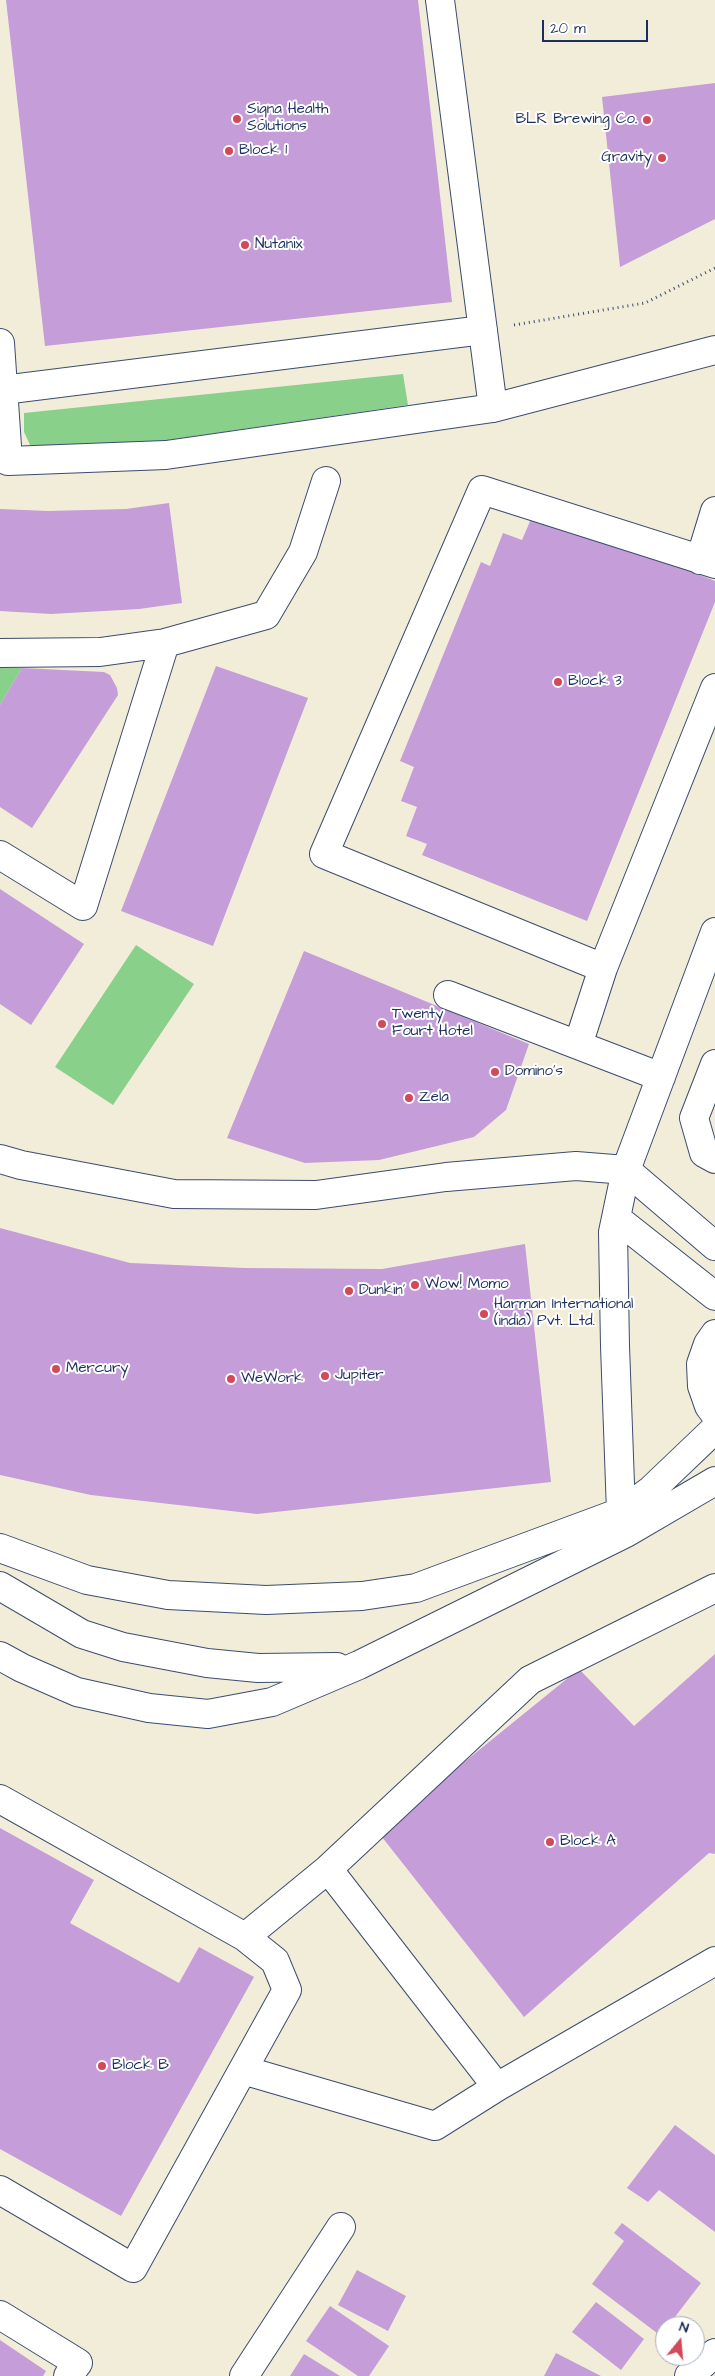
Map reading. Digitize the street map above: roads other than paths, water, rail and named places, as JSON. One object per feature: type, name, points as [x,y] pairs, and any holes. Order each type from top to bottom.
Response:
[{"type":"street","points":[[440,0],[493,408]]},
{"type":"street","points":[[2,383],[484,330]]},
{"type":"street","points":[[0,343],[4,460],[166,455],[493,408],[715,350]]},
{"type":"street","points":[[0,653],[100,652],[166,643],[266,615],[304,552],[326,481]]},
{"type":"street","points":[[603,968],[324,854],[482,490],[708,562],[715,511]]},
{"type":"street","points":[[0,855],[82,906],[166,643]]},
{"type":"street","points":[[578,1045],[603,968],[715,688]]},
{"type":"street","points":[[624,1522],[612,1262],[613,1232],[626,1170],[715,932]]},
{"type":"street","points":[[448,995],[661,1078]]},
{"type":"street","points":[[715,1064],[694,1118],[704,1153],[715,1159]]},
{"type":"street","points":[[0,1159],[21,1165],[174,1194],[316,1195],[455,1176],[576,1166],[626,1170],[715,1246]]},
{"type":"street","points":[[616,1218],[715,1296]]},
{"type":"street","points":[[715,1334],[708,1344],[701,1364],[702,1386],[709,1406],[715,1414]]},
{"type":"street","points":[[0,1548],[88,1580],[168,1595],[266,1600],[362,1596],[416,1588],[624,1522],[651,1490],[715,1429]]},
{"type":"street","points":[[0,1656],[22,1668],[77,1692],[149,1708],[208,1714],[272,1702],[358,1666],[624,1522],[715,1480]]},
{"type":"street","points":[[0,1586],[82,1634],[122,1647],[165,1657],[258,1668],[308,1669],[358,1666]]},
{"type":"street","points":[[245,1937],[328,1869],[530,1680],[715,1588]]},
{"type":"street","points":[[0,1799],[245,1937],[275,1961],[287,1990],[133,2268],[0,2190]]},
{"type":"street","points":[[328,1869],[497,2088]]},
{"type":"street","points":[[243,2070],[435,2126],[715,1961]]},
{"type":"street","points":[[244,2376],[341,2227]]},
{"type":"street","points":[[0,2314],[78,2363],[68,2376]]},
{"type":"street","points":[[689,2376],[715,2354]]},
{"type":"place","name":"Signa Health Solutions","points":[[237,119]]},
{"type":"place","name":"BLR Brewing Co.","points":[[647,120]]},
{"type":"place","name":"Block 1","points":[[229,151]]},
{"type":"place","name":"Gravity","points":[[662,158]]},
{"type":"place","name":"Nutanix","points":[[245,245]]},
{"type":"place","name":"Block 3","points":[[558,682]]},
{"type":"place","name":"Twenty Fourt Hotel","points":[[382,1024]]},
{"type":"place","name":"Domino's","points":[[495,1072]]},
{"type":"place","name":"Zela","points":[[409,1098]]},
{"type":"place","name":"Wow! Momo","points":[[415,1285]]},
{"type":"place","name":"Dunkin'","points":[[349,1291]]},
{"type":"place","name":"Harman International (india) Pvt. Ltd.","points":[[484,1314]]},
{"type":"place","name":"Mercury","points":[[56,1369]]},
{"type":"place","name":"Jupiter","points":[[325,1376]]},
{"type":"place","name":"WeWork","points":[[231,1379]]},
{"type":"place","name":"Block A","points":[[550,1842]]},
{"type":"place","name":"Block B","points":[[102,2066]]}]
